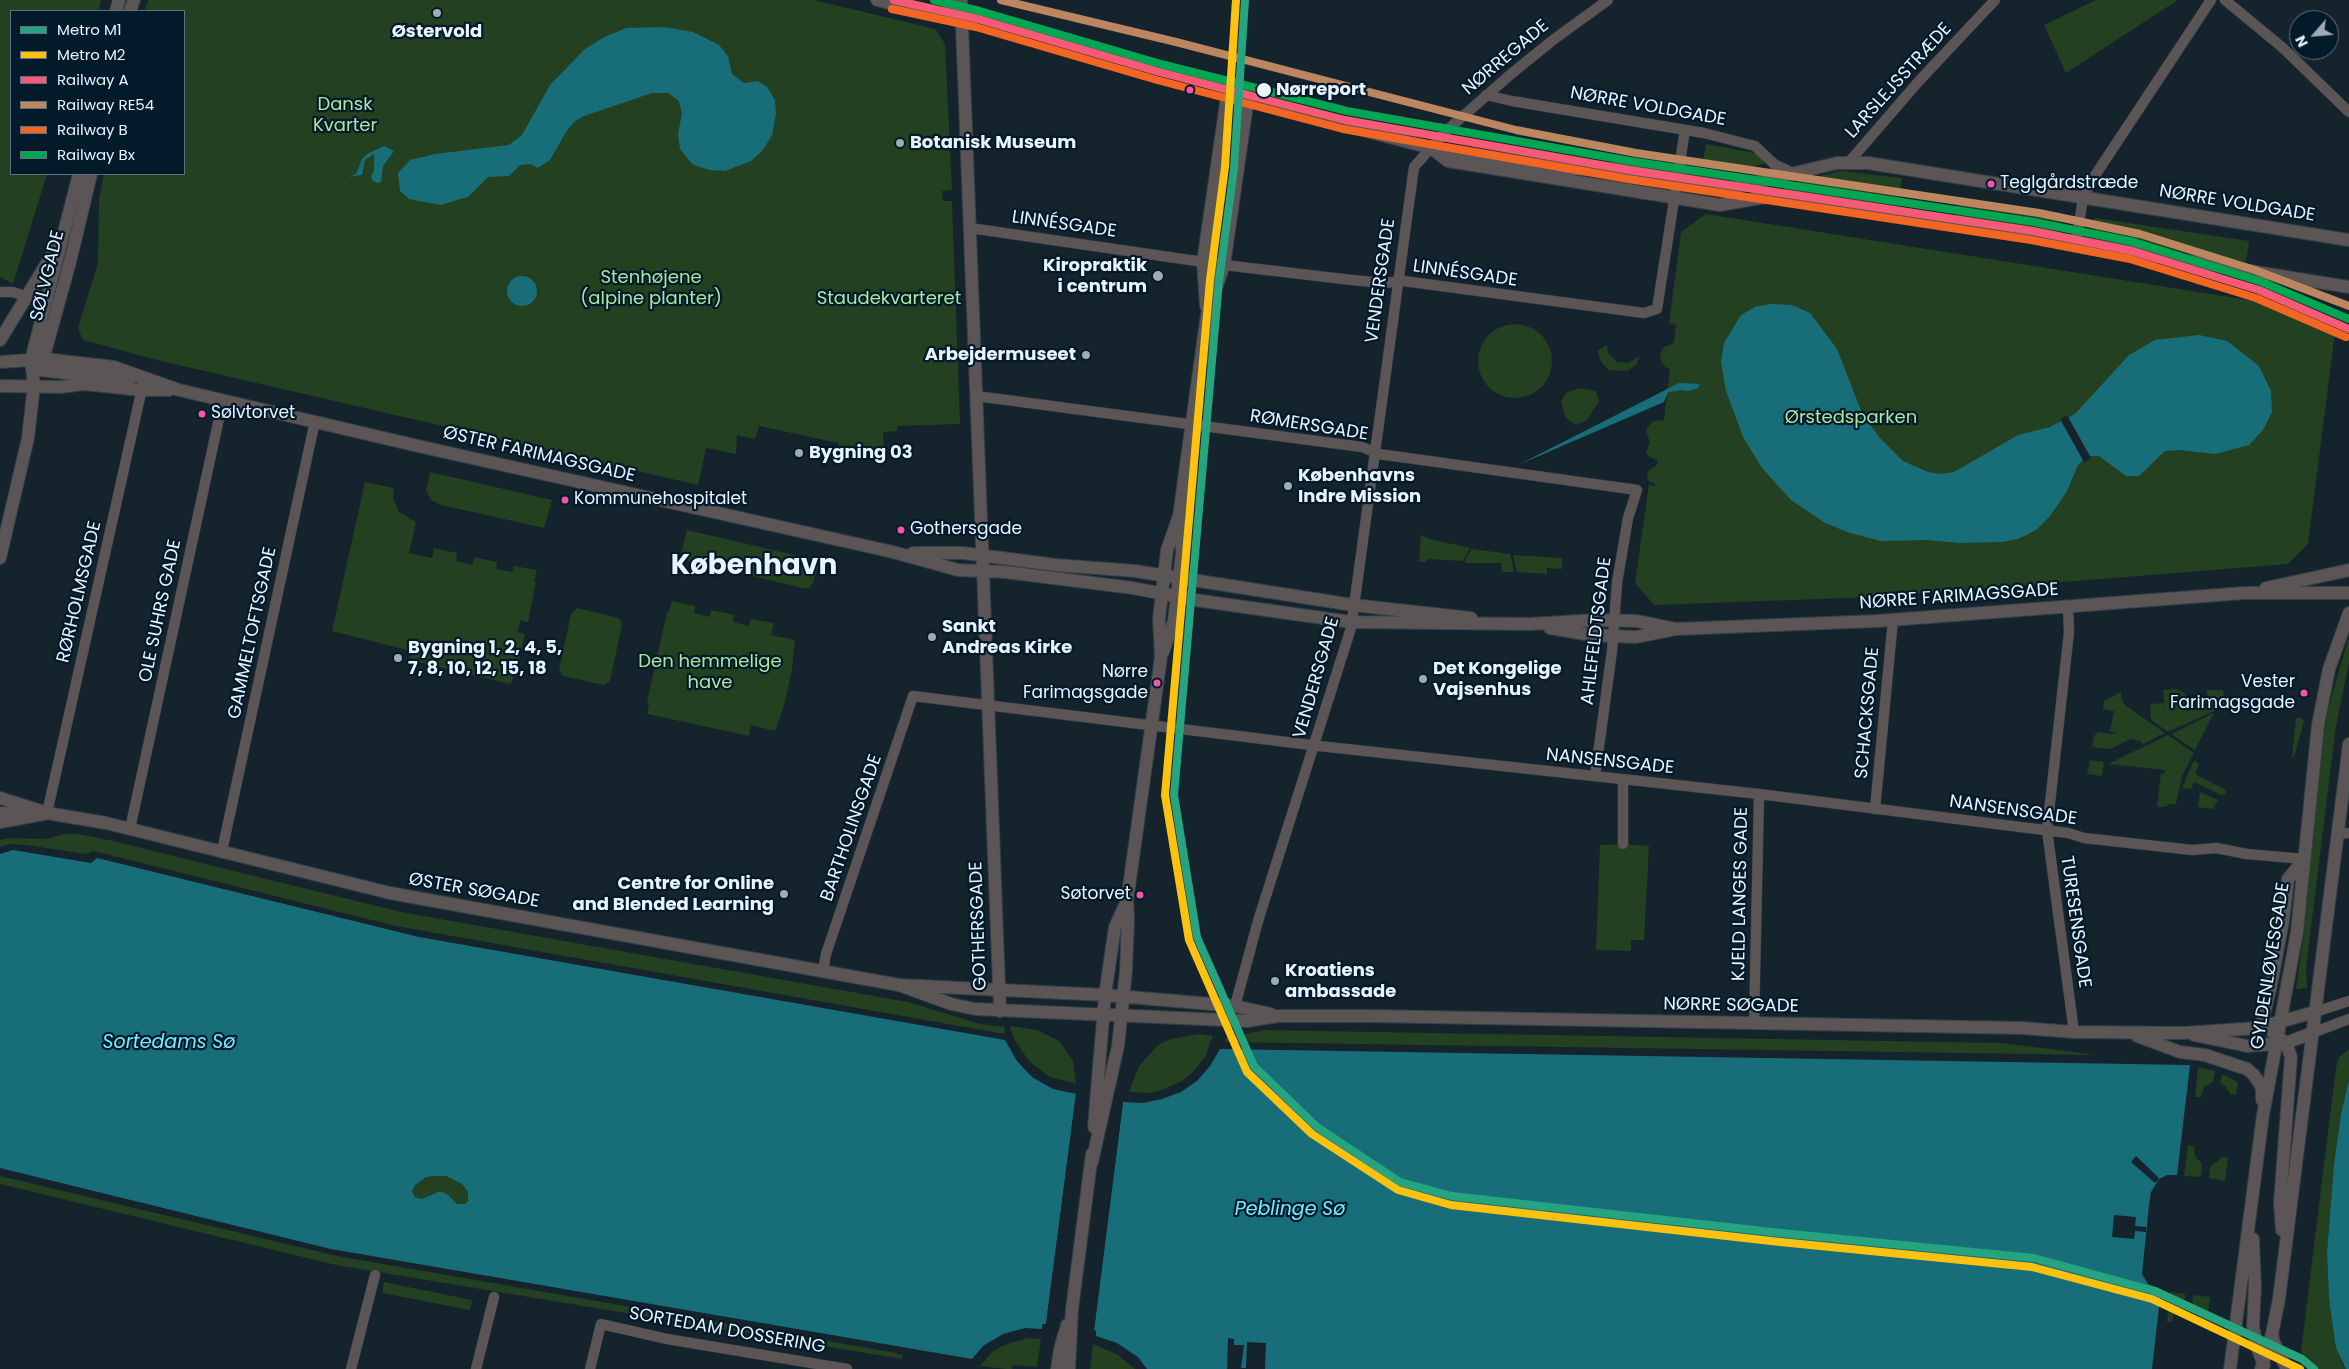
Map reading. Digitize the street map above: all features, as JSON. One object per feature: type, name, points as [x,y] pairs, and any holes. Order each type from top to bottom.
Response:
[{"type":"street","points":[[877,0],[942,16],[961,6]]},
{"type":"street","points":[[945,0],[961,6]]},
{"type":"street","name":"NØRREGADE","points":[[1431,148],[1486,95],[1553,40],[1608,0]]},
{"type":"street","name":"LARSLEJSSTRÆDE","points":[[1848,162],[1995,0]]},
{"type":"street","points":[[2076,243],[2083,198],[2092,180],[2211,0]]},
{"type":"street","points":[[2225,0],[2282,48],[2349,112]]},
{"type":"street","name":"NØRRE VOLDGADE","points":[[961,6],[1203,80],[1280,109],[1431,148],[1568,169],[1615,169],[1732,188],[1848,162],[1868,163],[2349,240]]},
{"type":"street","name":"GOTHERSGADE","points":[[961,6],[1000,1011]]},
{"type":"street","points":[[1207,314],[1203,262],[1228,90]]},
{"type":"street","name":"NØRRE VOLDGADE","points":[[1486,95],[1685,130],[1755,146],[1774,164],[1795,174]]},
{"type":"street","points":[[1092,1162],[1113,1071],[1120,1016],[1128,918],[1127,900],[1161,657],[1159,619],[1167,550],[1179,516],[1207,314],[1224,265],[1248,98]]},
{"type":"street","name":"LINNÉSGADE","points":[[970,228],[1224,265],[1352,280],[1398,282],[1582,307],[1644,313],[1652,312],[1657,309],[1685,130]]},
{"type":"street","name":"NØRRE VOLDGADE","points":[[1431,148],[1448,161],[1720,205],[1771,196],[1790,196],[2349,287]]},
{"type":"street","name":"VENDERSGADE","points":[[1235,1006],[1258,921],[1352,622],[1414,167],[1431,148]]},
{"type":"street","name":"SØLVGADE","points":[[0,558],[28,438],[37,364],[79,175]]},
{"type":"street","name":"SØLVGADE","points":[[37,364],[70,262],[91,175]]},
{"type":"street","name":"SØLVGADE","points":[[0,340],[50,262],[71,211]]},
{"type":"street","points":[[0,292],[13,292],[28,297]]},
{"type":"street","points":[[0,362],[37,364],[143,384]]},
{"type":"street","points":[[0,369],[37,364]]},
{"type":"street","name":"ØSTER FARIMAGSGADE","points":[[0,386],[143,384],[179,390],[418,446],[893,552],[958,570],[983,571]]},
{"type":"street","name":"RØRHOLMSGADE","points":[[47,813],[143,384]]},
{"type":"street","name":"RØMERSGADE","points":[[976,396],[1362,447],[1374,452],[1637,490]]},
{"type":"street","name":"OLE SUHRS GADE","points":[[130,829],[223,400]]},
{"type":"street","name":"GAMMELTOFTSGADE","points":[[222,851],[315,421]]},
{"type":"street","name":"AHLEFELDTSGADE","points":[[1595,776],[1613,636],[1617,583],[1628,518],[1637,490]]},
{"type":"street","points":[[1161,657],[1174,621],[1182,553],[1179,516]]},
{"type":"street","name":"ØSTER FARIMAGSGADE","points":[[893,552],[982,556]]},
{"type":"street","name":"NØRRE FARIMAGSGADE","points":[[982,556],[1164,576],[1353,605],[1448,614],[1496,622]]},
{"type":"street","name":"NØRRE FARIMAGSGADE","points":[[2244,593],[2349,570]]},
{"type":"street","name":"NØRRE FARIMAGSGADE","points":[[983,571],[1014,573],[1352,622],[1449,624],[1496,622],[1530,624],[1637,621],[1676,629]]},
{"type":"street","name":"NØRRE FARIMAGSGADE","points":[[1530,624],[1591,635],[1636,636],[1676,629],[1893,620],[2244,593],[2349,593]]},
{"type":"street","name":"TURESENSGADE","points":[[2068,607],[2069,632],[2047,830],[2074,1032]]},
{"type":"street","name":"GYLDENLØVESGADE","points":[[2230,1369],[2263,1116],[2280,1036],[2297,932],[2315,745],[2329,669],[2349,613]]},
{"type":"street","name":"SCHACKSGADE","points":[[1875,809],[1893,620]]},
{"type":"street","name":"NANSENSGADE","points":[[913,696],[988,707],[1314,745],[1759,794],[2047,830],[2068,833],[2084,838],[2192,850],[2216,848],[2226,851],[2304,859]]},
{"type":"street","name":"BARTHOLINSGADE","points":[[823,971],[826,954],[913,696]]},
{"type":"street","points":[[2263,1367],[2272,1334],[2284,1263],[2312,1033],[2343,834],[2349,744]]},
{"type":"street","points":[[1623,780],[1623,844]]},
{"type":"street","name":"KJELD LANGES GADE","points":[[1754,1024],[1759,794]]},
{"type":"street","name":"ØSTER SØGADE","points":[[0,798],[47,813],[130,829],[390,893],[899,985]]},
{"type":"street","name":"ØSTER SØGADE","points":[[0,812],[47,813]]},
{"type":"street","points":[[0,822],[47,813]]},
{"type":"street","points":[[2257,1028],[2262,1022],[2271,985],[2283,921],[2288,879],[2304,859]]},
{"type":"street","points":[[1069,1369],[1072,1309],[1092,1162],[1104,995],[1115,927],[1127,900]]},
{"type":"street","points":[[899,985],[1104,995],[1235,1006],[1278,1016]]},
{"type":"street","points":[[899,985],[951,1004],[975,1009],[1247,1021],[1278,1016]]},
{"type":"street","points":[[2280,1036],[2315,1012],[2349,1001]]},
{"type":"street","name":"NØRRE SØGADE","points":[[1278,1016],[2022,1028],[2074,1032],[2184,1033],[2257,1028],[2280,1036]]},
{"type":"street","points":[[2280,1036],[2312,1033],[2349,1019]]},
{"type":"street","points":[[2129,1032],[2180,1052],[2205,1055],[2247,1069],[2254,1075],[2262,1088],[2263,1116]]},
{"type":"street","name":"NØRRE SØGADE","points":[[2184,1033],[2246,1046],[2280,1036]]},
{"type":"street","points":[[2280,1036],[2292,1057],[2280,1202],[2284,1263]]},
{"type":"street","points":[[2252,1198],[2255,1286],[2253,1326],[2263,1367]]},
{"type":"street","points":[[352,1369],[376,1275]]},
{"type":"street","points":[[476,1369],[494,1297]]},
{"type":"street","points":[[1057,1369],[1060,1349],[1072,1309]]},
{"type":"street","name":"SORTEDAM DOSSERING","points":[[590,1369],[601,1324],[797,1365],[848,1369]]},
{"type":"street","points":[[2272,1334],[2274,1343],[2287,1369]]},
{"type":"green space","points":[[0,0],[101,0],[99,10],[10,10],[10,175],[47,175],[13,284],[0,277]]},
{"type":"green space","points":[[149,0],[814,0],[935,29],[945,44],[952,190],[942,191],[943,201],[952,201],[960,424],[897,426],[897,431],[883,432],[884,449],[879,450],[879,452],[868,453],[847,450],[839,446],[838,443],[759,426],[755,439],[737,435],[736,454],[706,448],[698,485],[157,360],[83,340],[78,328],[98,263],[99,199],[104,175],[185,175],[185,10],[144,10]]},
{"type":"green space","points":[[2096,0],[2178,0],[2066,73],[2044,25]]},
{"type":"green space","points":[[1706,144],[1754,153],[1762,156],[1767,163],[1735,171],[1702,167]]},
{"type":"green space","points":[[1840,171],[1902,178],[1898,207],[1784,190],[1784,185]]},
{"type":"green space","points":[[1960,197],[2061,213],[2058,232],[1957,216]]},
{"type":"green space","name":"Ørstedsparken","points":[[1706,214],[2318,311],[2335,332],[2308,544],[2288,564],[1876,597],[1654,605],[1635,583],[1649,485],[1655,486],[1647,477],[1648,471],[1656,466],[1658,460],[1651,458],[1646,453],[1650,443],[1646,430],[1653,421],[1664,420],[1670,369],[1665,367],[1661,361],[1660,353],[1664,347],[1674,343],[1676,325],[1669,324],[1681,232]]},
{"type":"green space","points":[[2095,218],[2249,241],[2246,262],[2092,238]]},
{"type":"green space","points":[[1515,324],[1529,327],[1541,335],[1549,347],[1552,361],[1549,375],[1541,387],[1529,395],[1515,398],[1501,395],[1489,387],[1481,375],[1478,361],[1481,347],[1489,335],[1501,327]]},
{"type":"green space","points":[[1607,345],[1608,353],[1617,362],[1629,363],[1640,355],[1636,365],[1627,371],[1609,370],[1602,363],[1597,351]]},
{"type":"green space","points":[[1579,388],[1596,391],[1599,401],[1587,420],[1576,425],[1566,418],[1561,402],[1566,393]]},
{"type":"green space","points":[[430,472],[552,500],[544,528],[441,505],[431,500],[426,490]]},
{"type":"green space","points":[[365,482],[394,488],[393,498],[399,512],[416,522],[409,553],[432,558],[434,548],[457,553],[456,561],[472,565],[474,557],[497,562],[496,569],[512,572],[514,566],[537,570],[528,622],[520,620],[517,632],[525,634],[516,673],[514,673],[511,684],[410,660],[411,651],[332,631]]},
{"type":"green space","points":[[687,530],[820,561],[813,583],[809,588],[803,588],[680,559]]},
{"type":"green space","points":[[1421,535],[1430,539],[1470,548],[1463,561],[1429,559],[1425,562],[1419,562]]},
{"type":"green space","points":[[1472,549],[1510,554],[1514,572],[1502,572],[1501,563],[1465,563],[1466,557]]},
{"type":"green space","points":[[1513,555],[1562,558],[1562,569],[1547,568],[1547,574],[1517,572]]},
{"type":"green space","name":"Den hemmelige have","points":[[672,601],[695,606],[694,613],[709,617],[711,610],[734,615],[733,622],[749,626],[750,619],[774,623],[771,635],[795,640],[792,670],[784,706],[775,731],[751,725],[749,736],[647,714],[649,703],[647,702],[667,612],[669,612]]},
{"type":"green space","points":[[577,608],[618,618],[621,621],[622,625],[610,681],[604,685],[563,676],[559,670],[571,614]]},
{"type":"green space","points":[[2349,636],[2349,663],[2336,726],[2306,968],[2307,988],[2296,989],[2303,939],[2323,738],[2329,706]]},
{"type":"green space","points":[[2178,689],[2186,695],[2187,708],[2209,706],[2207,690],[2223,690],[2225,706],[2168,732],[2151,720],[2150,704],[2164,703],[2166,719],[2163,690]]},
{"type":"green space","points":[[2121,692],[2125,705],[2165,733],[2143,744],[2140,741],[2131,739],[2110,749],[2092,747],[2094,736],[2098,732],[2117,733],[2110,731],[2114,711],[2103,709],[2104,701]]},
{"type":"green space","points":[[2214,713],[2195,750],[2171,734]]},
{"type":"green space","points":[[2296,718],[2302,718],[2304,721],[2294,757],[2292,757]]},
{"type":"green space","points":[[2168,735],[2194,753],[2182,776],[2176,804],[2157,807],[2161,773],[2164,774],[2165,770],[2108,764]]},
{"type":"green space","points":[[2090,760],[2104,762],[2102,776],[2087,774]]},
{"type":"green space","points":[[2194,760],[2199,764],[2195,774],[2226,790],[2225,794],[2221,795],[2194,782],[2191,789],[2182,788]]},
{"type":"green space","points":[[2200,792],[2218,800],[2213,809],[2198,807]]},
{"type":"green space","points":[[64,834],[78,834],[113,841],[401,912],[908,1002],[980,1024],[1005,1027],[1004,1034],[396,926],[93,851],[86,854],[9,844],[0,847],[0,840],[9,838],[46,839]]},
{"type":"green space","points":[[1600,845],[1649,846],[1644,940],[1631,940],[1631,951],[1596,950]]},
{"type":"green space","points":[[2277,878],[2280,895],[2271,957],[2266,957]]},
{"type":"green space","points":[[1012,1026],[1037,1030],[1059,1041],[1073,1061],[1076,1084],[1050,1077],[1030,1062],[1015,1041],[1010,1028]]},
{"type":"green space","points":[[1264,1030],[2001,1043],[2097,1055],[1225,1042],[1226,1038]]},
{"type":"green space","points":[[1199,1034],[1213,1036],[1205,1057],[1191,1074],[1182,1081],[1162,1090],[1151,1093],[1129,1092],[1139,1066],[1158,1045],[1171,1039]]},
{"type":"green space","points":[[2349,1049],[2349,1080],[2341,1114],[2334,1164],[2327,1252],[2329,1298],[2342,1363],[2346,1369],[2317,1369],[2311,1367],[2301,1351],[2336,1068],[2339,1057]]},
{"type":"green space","points":[[2198,1067],[2215,1071],[2213,1082],[2204,1087],[2201,1097],[2195,1097]]},
{"type":"green space","points":[[2222,1074],[2238,1082],[2236,1095],[2230,1094],[2226,1087],[2220,1083]]},
{"type":"green space","points":[[2188,1145],[2194,1146],[2195,1156],[2202,1164],[2201,1177],[2184,1176]]},
{"type":"green space","points":[[2222,1157],[2228,1157],[2225,1181],[2209,1178],[2210,1166]]},
{"type":"green space","points":[[0,1176],[337,1256],[903,1355],[902,1359],[336,1265],[0,1184]]},
{"type":"green space","points":[[432,1176],[446,1176],[462,1184],[468,1192],[468,1201],[465,1204],[457,1204],[441,1191],[422,1199],[415,1197],[412,1191],[415,1185],[419,1181]]},
{"type":"green space","points":[[384,1282],[472,1300],[470,1310],[382,1293]]},
{"type":"green space","points":[[2170,1292],[2185,1294],[2184,1307],[2174,1313],[2172,1322],[2167,1322]]},
{"type":"green space","points":[[2193,1295],[2210,1297],[2207,1320],[2201,1319],[2192,1308]]},
{"type":"green space","points":[[1028,1338],[1041,1339],[1037,1367],[1013,1365],[1012,1369],[1007,1369],[980,1366],[992,1352],[1004,1345]]},
{"type":"green space","points":[[1093,1344],[1118,1355],[1135,1369],[1090,1369]]},
{"type":"water","points":[[664,27],[693,32],[719,45],[728,56],[732,74],[744,83],[758,81],[767,87],[775,100],[776,114],[772,135],[763,150],[751,161],[725,171],[709,170],[692,164],[680,149],[678,134],[682,113],[679,101],[668,93],[652,93],[584,116],[575,121],[566,132],[550,160],[538,168],[531,164],[520,165],[509,176],[488,177],[468,197],[440,205],[409,199],[400,191],[398,173],[410,160],[435,154],[509,145],[522,135],[550,85],[585,49],[606,36],[627,28]]},
{"type":"water","points":[[384,146],[394,151],[383,166],[381,182],[373,181],[371,177],[374,171],[374,154],[365,160],[362,175],[349,177],[356,174],[362,159],[367,154]]},
{"type":"water","points":[[522,276],[532,281],[537,291],[532,301],[522,306],[512,301],[507,291],[512,281]]},
{"type":"water","points":[[1770,304],[1792,305],[1810,313],[1837,349],[1862,413],[1879,437],[1903,461],[1928,472],[1940,474],[1954,472],[2018,435],[2050,427],[2075,414],[2129,355],[2155,340],[2199,335],[2227,341],[2259,366],[2271,391],[2272,412],[2263,430],[2249,445],[2215,454],[2179,450],[2165,451],[2139,476],[2126,476],[2099,456],[2091,456],[2084,459],[2078,465],[2066,493],[2050,516],[2036,530],[2018,539],[2003,542],[1959,543],[1928,540],[1881,541],[1850,533],[1825,523],[1791,500],[1762,468],[1743,437],[1726,391],[1721,362],[1724,343],[1741,315],[1755,307]]},
{"type":"water","points":[[1679,383],[1700,384],[1698,388],[1689,391],[1668,392],[1664,402],[1518,465]]},
{"type":"water","name":"Sortedams Sø","points":[[13,850],[91,863],[97,858],[419,937],[1005,1040],[1017,1061],[1032,1077],[1053,1089],[1076,1094],[1046,1324],[1043,1324],[1042,1329],[1025,1328],[1003,1334],[983,1346],[972,1359],[331,1249],[0,1168],[0,854]],"holes":[[[446,1176],[462,1184],[468,1192],[468,1201],[465,1204],[457,1204],[447,1194],[440,1191],[422,1199],[415,1197],[412,1191],[415,1185],[425,1178]]]},
{"type":"water","name":"Peblinge Sø","points":[[1220,1049],[2190,1065],[2177,1175],[2167,1175],[2159,1179],[2151,1192],[2149,1205],[2142,1274],[2148,1284],[2161,1289],[2152,1369],[1147,1369],[1138,1357],[1117,1343],[1096,1336],[1096,1331],[1094,1330],[1123,1102],[1143,1103],[1181,1092],[1197,1081],[1210,1066]]},
{"type":"water","points":[[2349,1080],[2349,1369],[2346,1369],[2336,1348],[2329,1298],[2327,1252],[2334,1164],[2341,1114]]},
{"type":"pier","points":[[2067,415],[2091,458],[2084,462],[2060,419]]},
{"type":"pier","points":[[1076,1094],[1079,1094],[1048,1324],[1045,1329],[1042,1329],[1043,1324],[1046,1324]]},
{"type":"pier","points":[[1121,1102],[1123,1102],[1094,1330],[1096,1331],[1096,1336],[1093,1335],[1092,1330]]},
{"type":"pier","points":[[2136,1156],[2157,1176],[2159,1179],[2155,1183],[2131,1162]]},
{"type":"pier","points":[[2114,1215],[2136,1217],[2135,1226],[2146,1227],[2146,1232],[2135,1231],[2134,1239],[2112,1237]]},
{"type":"pier","points":[[1228,1338],[1234,1339],[1234,1345],[1244,1345],[1241,1368],[1246,1368],[1247,1342],[1266,1343],[1265,1369],[1227,1369]]},
{"type":"metro line","name":"M2","points":[[1236,0],[1225,167],[1210,280],[1165,795],[1189,940],[1247,1072],[1312,1134],[1398,1190],[1451,1205],[1780,1242],[2032,1267],[2152,1299],[2300,1369]]},
{"type":"metro line","name":"M1","points":[[1245,0],[1234,168],[1219,281],[1174,795],[1197,937],[1254,1066],[1317,1127],[1400,1182],[1452,1196],[1781,1233],[2034,1258],[2155,1291],[2302,1359],[2314,1369]]},
{"type":"rail line","name":"A","points":[[894,0],[978,19],[1159,72],[1345,120],[1629,170],[2033,231],[2132,251],[2259,290],[2349,329]]},
{"type":"rail line","name":"Bx","points":[[934,0],[980,11],[1161,64],[1347,111],[1630,161],[2034,222],[2134,242],[2262,282],[2349,319]]},
{"type":"rail line","name":"RE54","points":[[1001,0],[1176,42],[1516,130],[1636,153],[2039,213],[2140,234],[2255,270],[2349,306]]},
{"type":"rail line","name":"B","points":[[892,9],[976,27],[1157,80],[1343,129],[1628,179],[2031,240],[2130,259],[2256,298],[2346,337]]},
{"type":"place","name":"Østervold","points":[[437,13]]},
{"type":"place","name":"Nørreport","points":[[1264,90]]},
{"type":"place","name":"Botanisk Museum","points":[[900,143]]},
{"type":"place","name":"Teglgårdstræde","points":[[1991,184]]},
{"type":"place","name":"Kiropraktik i centrum","points":[[1158,276]]},
{"type":"place","name":"Arbejdermuseet","points":[[1086,355]]},
{"type":"place","name":"Sølvtorvet","points":[[202,414]]},
{"type":"place","name":"Bygning 03","points":[[799,453]]},
{"type":"place","name":"Københavns Indre Mission","points":[[1288,486]]},
{"type":"place","name":"Kommunehospitalet","points":[[565,500]]},
{"type":"place","name":"Gothersgade","points":[[901,530]]},
{"type":"place","name":"Sankt Andreas Kirke","points":[[932,637]]},
{"type":"place","name":"Bygning 1, 2, 4, 5, 7, 8, 10, 12, 15, 18","points":[[398,658]]},
{"type":"place","name":"Det Kongelige Vajsenhus","points":[[1423,679]]},
{"type":"place","name":"Nørre Farimagsgade","points":[[1157,683]]},
{"type":"place","name":"Vester Farimagsgade","points":[[2304,693]]},
{"type":"place","name":"Centre for Online and Blended Learning","points":[[784,894]]},
{"type":"place","name":"Søtorvet","points":[[1140,895]]},
{"type":"place","name":"Kroatiens ambassade","points":[[1275,981]]},
{"type":"district","name":"København","points":[[754,567]]},
{"type":"park label","name":"Dansk Kvarter","points":[[345,115]]},
{"type":"park label","name":"Stenhøjene (alpine planter)","points":[[651,288]]},
{"type":"park label","name":"Staudekvarteret","points":[[889,299]]}]
